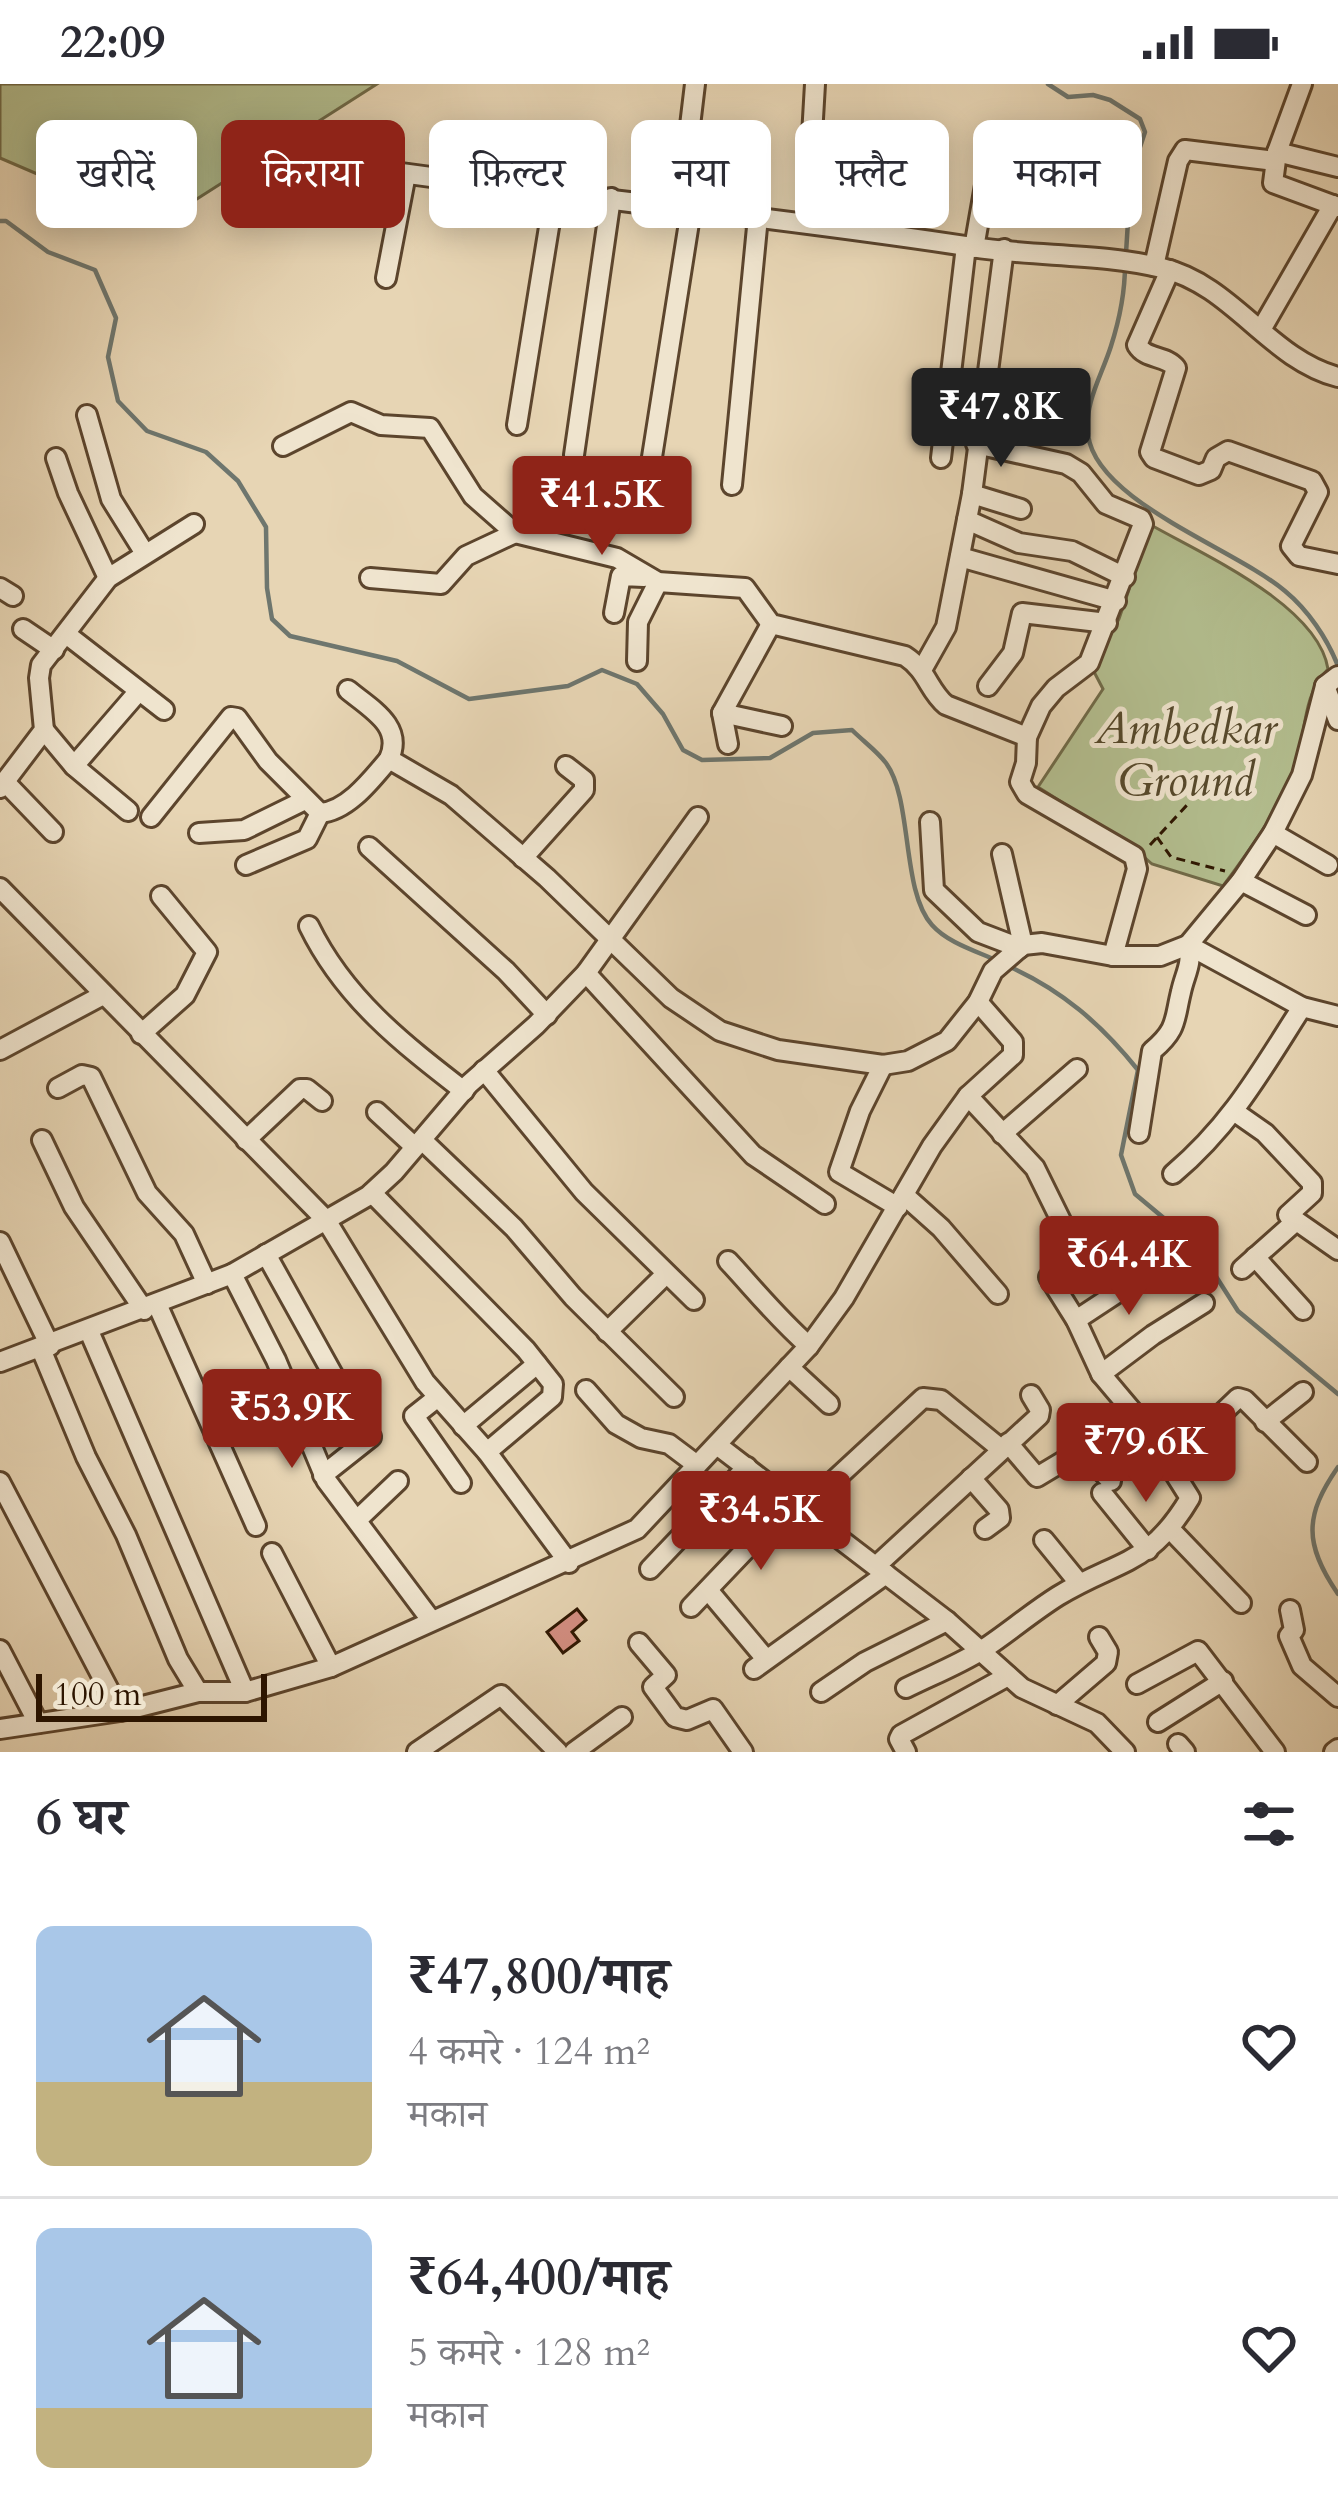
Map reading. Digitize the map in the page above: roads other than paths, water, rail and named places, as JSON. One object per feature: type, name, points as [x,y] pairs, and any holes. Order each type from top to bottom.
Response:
[{"type":"street","points":[[692,120],[695,84]]},
{"type":"street","points":[[813,120],[815,84]]},
{"type":"street","points":[[1262,328],[1335,206],[1273,183],[1276,157],[1302,84]]},
{"type":"street","points":[[1338,166],[1185,150],[1178,161],[1136,345],[1176,368],[1150,452],[1154,458],[1199,475],[1228,452],[1312,482],[1318,492],[1292,546],[1299,556],[1338,564]]},
{"type":"street","points":[[386,278],[406,174],[429,176]]},
{"type":"street","points":[[607,196],[631,200]]},
{"type":"street","points":[[574,455],[611,197]]},
{"type":"street","points":[[518,425],[549,228]]},
{"type":"street","points":[[646,495],[683,228]]},
{"type":"street","points":[[732,485],[757,228]]},
{"type":"street","points":[[846,228],[1157,267],[1205,285],[1302,362],[1338,377]]},
{"type":"street","points":[[941,458],[974,228]]},
{"type":"street","points":[[923,668],[946,627],[960,557],[1004,249]]},
{"type":"street","points":[[283,446],[341,413],[351,412],[381,425],[430,428],[473,496],[515,533],[617,558],[653,580]]},
{"type":"street","points":[[88,416],[111,499],[144,552]]},
{"type":"street","points":[[976,444],[1066,464],[1081,472],[1106,504],[1143,524],[1089,663],[1041,706],[1027,737],[1020,782],[1027,794],[1136,859],[1138,868],[1112,956]]},
{"type":"street","points":[[56,458],[108,578]]},
{"type":"street","points":[[972,494],[1022,509]]},
{"type":"street","points":[[967,520],[1018,543],[1072,551],[1125,577]]},
{"type":"street","points":[[128,811],[74,766],[44,730],[39,672],[108,578],[194,524]]},
{"type":"street","points":[[370,578],[441,584],[466,556],[515,533]]},
{"type":"street","points":[[960,557],[1116,601]]},
{"type":"street","points":[[614,613],[621,576],[745,588],[771,624],[905,656],[923,668],[946,705],[1027,737]]},
{"type":"street","points":[[637,661],[638,622],[653,580]]},
{"type":"street","points":[[988,686],[1013,653],[1022,613],[1107,623]]},
{"type":"street","points":[[728,744],[722,712],[771,624]]},
{"type":"street","points":[[23,629],[60,642],[164,710]]},
{"type":"street","points":[[1332,680],[1338,720]]},
{"type":"street","points":[[389,759],[452,795],[671,998],[720,1031],[778,1050],[883,1065],[908,1061],[946,1041],[978,1002],[998,966],[1020,948],[1042,943],[1112,956],[1160,956],[1188,945],[1273,833],[1302,775],[1332,680]]},
{"type":"street","points":[[199,833],[244,830],[312,807],[332,812],[364,787],[389,759],[395,739],[389,724],[348,690]]},
{"type":"street","points":[[74,766],[138,692]]},
{"type":"street","points":[[722,712],[782,727]]},
{"type":"street","points":[[151,818],[234,717],[312,807]]},
{"type":"street","points":[[44,730],[2,785],[53,832]]},
{"type":"street","points":[[523,858],[584,790],[584,780],[566,766]]},
{"type":"street","points":[[246,865],[307,838],[312,807]]},
{"type":"street","points":[[0,1362],[232,1274],[371,1192],[484,1070],[586,973],[698,817]]},
{"type":"street","points":[[930,822],[934,890],[978,932],[1020,948]]},
{"type":"street","points":[[1273,833],[1328,865]]},
{"type":"street","points":[[369,847],[506,971],[547,1015]]},
{"type":"street","points":[[1002,854],[1020,948]]},
{"type":"street","points":[[1243,878],[1306,915]]},
{"type":"street","points":[[0,888],[9,908],[103,995],[326,1220],[438,1397],[487,1452],[569,1563]]},
{"type":"street","points":[[141,1034],[185,995],[207,952],[161,896]]},
{"type":"street","points":[[309,926],[334,974],[359,1002],[394,1037],[464,1091]]},
{"type":"street","points":[[1188,945],[1302,1006],[1338,1016]]},
{"type":"street","points":[[1139,1133],[1152,1051],[1164,1041],[1180,1013],[1180,995],[1192,961],[1188,945]]},
{"type":"street","points":[[586,973],[753,1155],[825,1204]]},
{"type":"street","points":[[0,1050],[103,995]]},
{"type":"street","points":[[0,1729],[119,1711],[198,1692],[245,1692],[331,1666],[637,1529],[809,1346],[844,1298],[968,1096],[1016,1048],[978,1002]]},
{"type":"street","points":[[1173,1174],[1210,1143],[1235,1112],[1302,1006]]},
{"type":"street","points":[[883,1065],[860,1111],[839,1172],[901,1201],[941,1228],[998,1294]]},
{"type":"street","points":[[1002,1133],[1077,1069]]},
{"type":"street","points":[[484,1070],[552,1156],[694,1300]]},
{"type":"street","points":[[58,1088],[82,1075],[91,1077],[147,1193],[184,1234],[207,1284]]},
{"type":"street","points":[[246,1140],[300,1089],[308,1088],[322,1101]]},
{"type":"street","points":[[968,1096],[1035,1168],[1073,1245]]},
{"type":"street","points":[[376,1112],[514,1228],[607,1332],[674,1397]]},
{"type":"street","points":[[1235,1112],[1265,1132],[1312,1184],[1312,1193],[1288,1215],[1338,1250]]},
{"type":"street","points":[[42,1139],[74,1207],[150,1307],[256,1526]]},
{"type":"street","points":[[371,1192],[433,1252],[553,1384],[552,1397],[487,1452]]},
{"type":"street","points":[[1296,1221],[1248,1263],[1303,1310]]},
{"type":"street","points":[[0,1242],[178,1659],[198,1692]]},
{"type":"street","points":[[266,1254],[346,1398]]},
{"type":"street","points":[[728,1261],[769,1310],[809,1346]]},
{"type":"street","points":[[1076,1320],[1152,1270]]},
{"type":"street","points":[[232,1274],[276,1360],[323,1475],[431,1620]]},
{"type":"street","points":[[607,1332],[666,1274]]},
{"type":"street","points":[[906,1688],[981,1651],[1079,1583],[1148,1550],[1171,1530],[1190,1498],[1170,1463],[1101,1374],[1076,1320],[1048,1277]]},
{"type":"street","points":[[1101,1374],[1204,1303]]},
{"type":"street","points":[[89,1331],[245,1692]]},
{"type":"street","points":[[463,1426],[537,1364]]},
{"type":"street","points":[[789,1367],[829,1404]]},
{"type":"street","points":[[586,1390],[616,1424],[641,1438],[669,1444],[697,1466]]},
{"type":"street","points":[[1265,1422],[1303,1392]]},
{"type":"street","points":[[708,1590],[760,1664],[881,1570],[970,1478],[1039,1416],[1031,1395]]},
{"type":"street","points":[[438,1397],[414,1416],[461,1483]]},
{"type":"street","points":[[692,1607],[798,1505],[923,1399],[941,1400],[1005,1446],[1037,1477],[1082,1450],[1148,1550]]},
{"type":"street","points":[[1170,1463],[1232,1401],[1245,1400],[1307,1462]]},
{"type":"street","points":[[323,1475],[371,1437]]},
{"type":"street","points":[[717,1445],[881,1570],[1022,1688],[1097,1723],[1125,1752]]},
{"type":"street","points":[[650,1569],[747,1467]]},
{"type":"street","points":[[970,1478],[999,1510],[1000,1518],[985,1529]]},
{"type":"street","points":[[357,1520],[398,1481]]},
{"type":"street","points":[[0,1482],[119,1711]]},
{"type":"street","points":[[1171,1530],[1241,1603]]},
{"type":"street","points":[[1044,1540],[1079,1583]]},
{"type":"street","points":[[272,1553],[331,1666]]},
{"type":"street","points":[[1267,1642],[1294,1630],[1290,1610]]},
{"type":"street","points":[[821,1692],[865,1663],[946,1622]]},
{"type":"street","points":[[1289,1636],[1302,1666],[1338,1697]]},
{"type":"street","points":[[1057,1705],[1106,1663],[1108,1652],[1099,1637]]},
{"type":"street","points":[[639,1643],[666,1676],[653,1687],[674,1717],[687,1720],[713,1708],[743,1752]]},
{"type":"street","points":[[0,1650],[38,1723]]},
{"type":"street","points":[[1137,1684],[1195,1651],[1275,1752]]},
{"type":"street","points":[[906,1752],[899,1738],[902,1735],[1008,1676]]},
{"type":"street","points":[[1158,1722],[1223,1681]]},
{"type":"street","points":[[417,1752],[501,1695],[558,1752]]},
{"type":"street","points":[[574,1752],[622,1717]]},
{"type":"waterway","points":[[1048,84],[1068,97],[1093,95],[1110,100],[1140,119],[1145,132],[1131,174],[1126,253]]},
{"type":"waterway","points":[[0,221],[48,252],[95,270],[116,318],[108,357],[118,401],[147,431],[206,452],[238,481],[266,527],[272,619],[290,636],[397,661],[469,699],[568,686],[602,670],[637,684],[663,714],[683,750],[702,760],[770,758],[813,733],[852,730],[882,759],[894,779],[922,910],[946,937],[998,961]]},
{"type":"waterway","points":[[1125,265],[1117,326],[1089,412],[1088,435],[1097,459],[1115,482],[1141,502],[1285,591],[1316,625],[1338,666]]},
{"type":"waterway","points":[[1008,966],[1079,1010],[1138,1070],[1121,1155],[1135,1194],[1196,1245],[1238,1311],[1338,1394]]},
{"type":"waterway","points":[[1338,1467],[1319,1500],[1312,1530],[1319,1560],[1338,1594]]},
{"type":"park label","name":"Ambedkar Ground","points":[[1186,753]]}]
